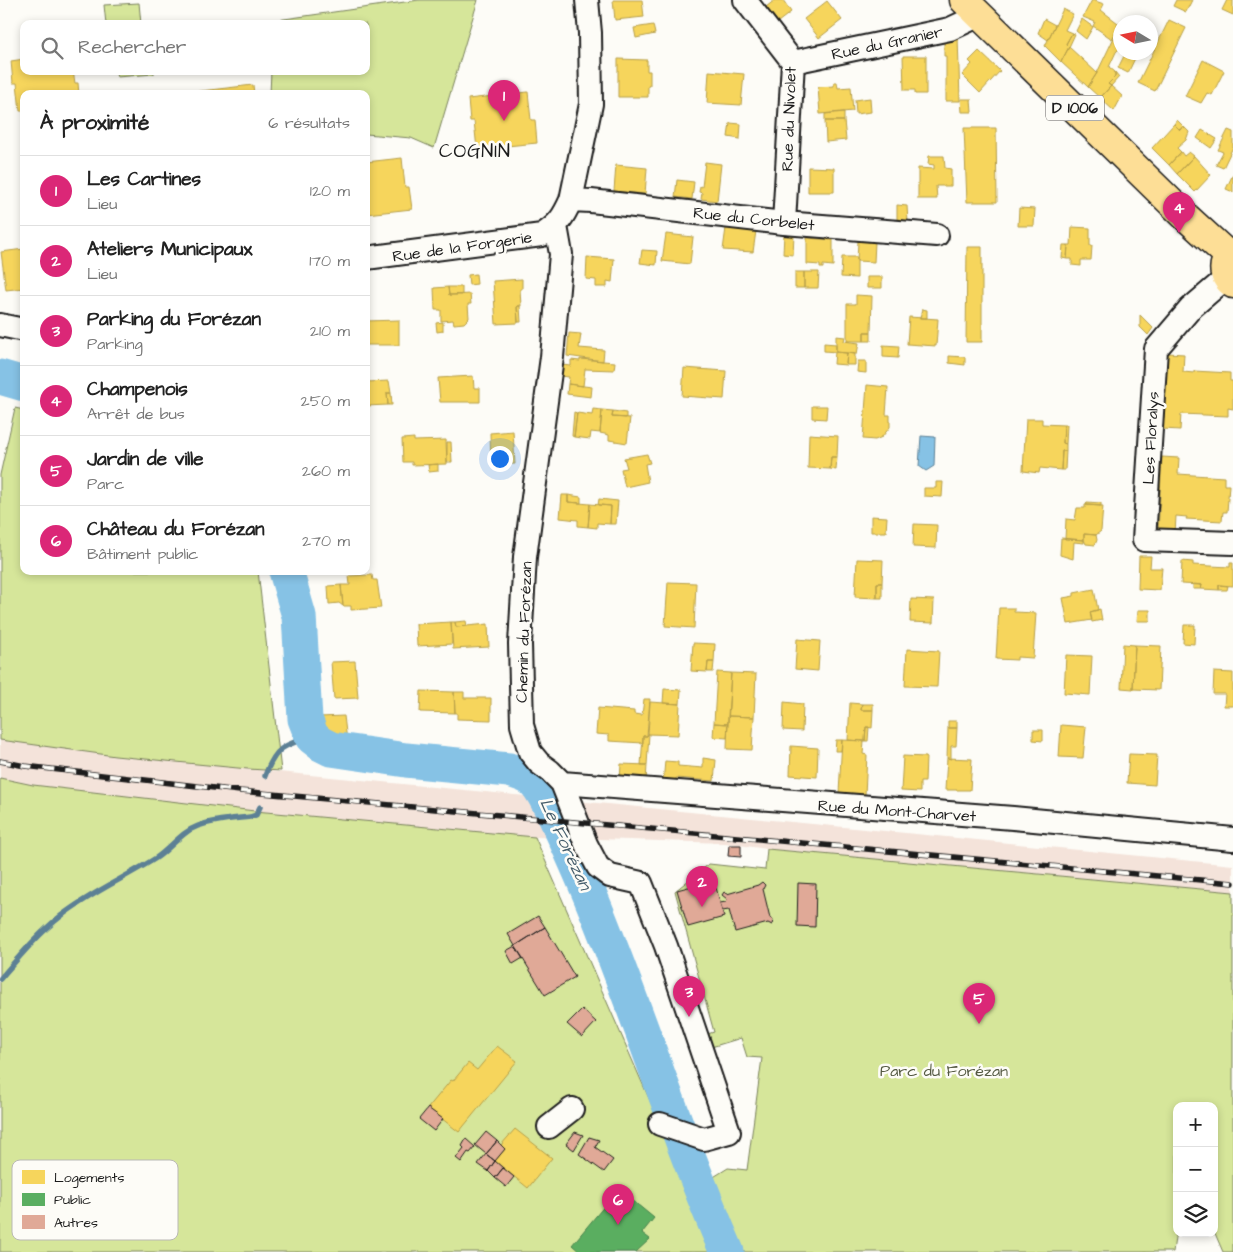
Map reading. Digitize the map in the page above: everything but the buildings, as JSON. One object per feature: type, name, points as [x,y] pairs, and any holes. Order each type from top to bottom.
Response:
[{"type":"main road","name":"D 1006","points":[[972,8],[1185,216],[1230,268]]},
{"type":"street","points":[[556,226],[565,214],[571,200],[591,104],[590,33],[587,0]]},
{"type":"street","name":"Rue du Nivolet","points":[[745,0],[793,62],[784,223]]},
{"type":"street","name":"Rue du Granier","points":[[793,62],[950,29],[972,8]]},
{"type":"street","name":"Rue du Corbelet","points":[[571,200],[784,223],[937,235]]},
{"type":"street","name":"Rue de la Forgerie","points":[[370,257],[542,235],[556,226]]},
{"type":"street","name":"Chemin du Forézan","points":[[556,226],[561,254],[552,356],[525,557],[520,644],[522,725],[530,752],[562,783],[586,844],[598,868],[610,876],[641,883],[729,1132],[704,1139],[660,1124]]},
{"type":"street","name":"Les Floralys","points":[[1230,268],[1191,308],[1156,349],[1144,540],[1233,543]]},
{"type":"street","points":[[0,324],[20,329]]},
{"type":"street","name":"Rue du Mont-Charvet","points":[[562,783],[1013,818],[1233,839]]},
{"type":"street","points":[[549,1127],[572,1109]]},
{"type":"shaded area","points":[[0,740],[115,756],[1233,865],[1233,892],[767,849],[725,843],[535,837],[255,811],[33,785],[0,778]]},
{"type":"green space","points":[[419,0],[478,0],[434,148],[411,138],[370,134],[370,90],[270,90],[271,75],[370,75],[370,20],[277,20]]},
{"type":"green space","points":[[139,3],[141,20],[106,20],[104,5]]},
{"type":"green space","points":[[116,75],[142,75],[117,77]]},
{"type":"green space","points":[[15,408],[20,409],[20,575],[258,575],[281,771],[115,756],[0,740],[0,475]]},
{"type":"green space","name":"Parc du Forézan","points":[[0,778],[33,785],[255,811],[535,837],[671,1149],[703,1161],[712,1178],[728,1168],[747,1170],[762,1058],[747,1057],[741,1038],[708,1048],[704,1035],[714,1032],[675,891],[709,864],[765,870],[767,849],[1233,892],[1233,1252],[1223,1252],[1217,1237],[1218,1102],[1173,1102],[1173,1237],[1175,1237],[1173,1252],[0,1252]]},
{"type":"water","points":[[921,436],[935,437],[934,466],[926,471],[919,466]]},
{"type":"water","points":[[698,1159],[717,1200],[732,1226],[741,1252],[715,1252],[704,1217],[707,1215],[683,1164]]},
{"type":"waterway","name":"Le Forézan","points":[[0,377],[20,383]]},
{"type":"waterway","name":"Le Forézan","points":[[287,575],[299,616],[305,719],[312,737],[331,749],[406,760],[509,770],[530,778],[541,789],[565,838],[603,927],[690,1160],[727,1252]]},
{"type":"waterway","points":[[265,776],[277,753],[287,745],[312,737]]},
{"type":"waterway","points":[[0,979],[44,930],[84,900],[156,858],[192,829],[210,822],[250,817],[256,815],[260,807]]},
{"type":"railway","points":[[0,761],[25,766],[240,791],[1233,883]]},
{"type":"place","name":"Les Cartines","points":[[504,121]]},
{"type":"place","name":"Champenois","points":[[1179,233]]},
{"type":"place","name":"Ateliers Municipaux","points":[[702,907]]},
{"type":"place","name":"Parking du Forézan","points":[[689,1017]]},
{"type":"place","name":"Jardin de ville","points":[[979,1024]]},
{"type":"place","name":"Château du Forézan","points":[[618,1225]]},
{"type":"district","name":"COGNIN","points":[[475,150]]}]
